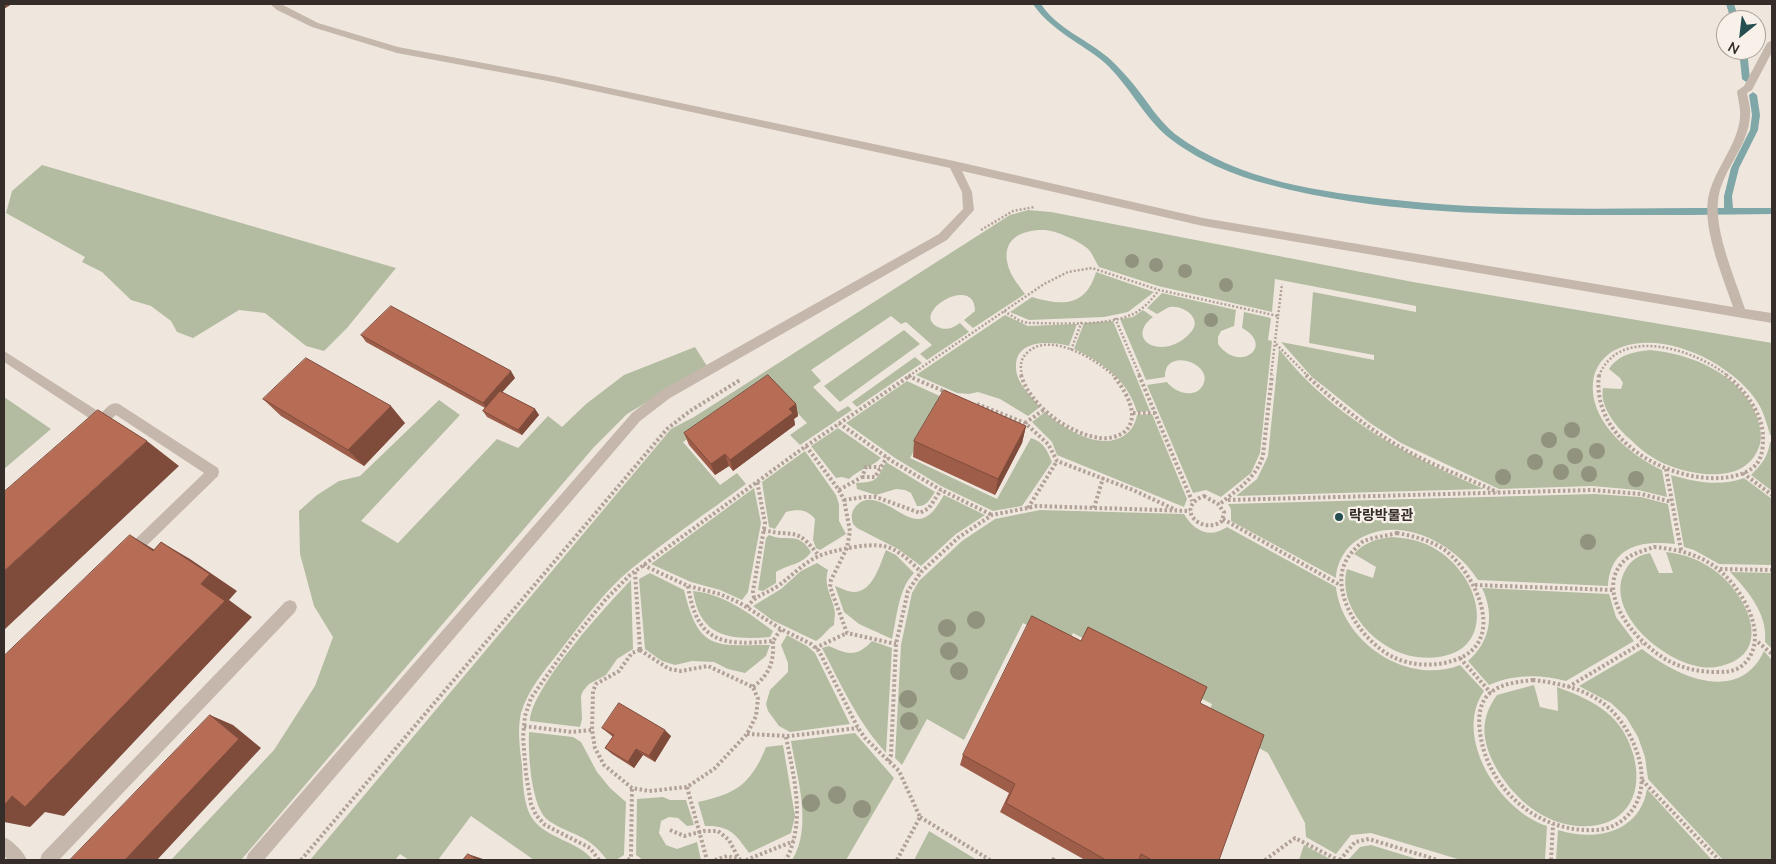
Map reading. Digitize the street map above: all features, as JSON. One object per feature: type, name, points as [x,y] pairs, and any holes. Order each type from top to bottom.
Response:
[{"type":"street","points":[[274,4],[315,25],[397,50],[553,79],[954,164],[1203,222],[1772,318]]},
{"type":"street","points":[[1741,313],[1722,252],[1713,203],[1716,185],[1736,146],[1745,118],[1742,91],[1748,88],[1772,43]]},
{"type":"street","points":[[254,860],[636,417],[666,394],[943,237],[969,210],[967,192],[954,164]]},
{"type":"street","points":[[4,356],[102,420]]},
{"type":"street","points":[[82,437],[115,408],[213,472],[122,560]]},
{"type":"street","points":[[48,860],[290,607]]},
{"type":"street","points":[[4,845],[19,860]]},
{"type":"path","points":[[978,232],[1012,211],[1035,207]]},
{"type":"path","points":[[599,860],[590,848],[545,825],[536,815],[531,804],[526,774],[522,737],[525,716],[531,698],[542,682],[606,599],[643,565],[757,480],[1032,293],[1038,286],[1082,268],[1092,268],[1159,290],[1278,316]]},
{"type":"path","points":[[1220,504],[1254,475],[1260,466],[1263,455],[1282,284]]},
{"type":"path","points":[[1004,311],[1020,321],[1028,323],[1115,318],[1130,315],[1143,307],[1159,290]]},
{"type":"path","points":[[1115,318],[1192,501],[1190,511],[1193,518],[1200,524],[1209,527],[1218,525],[1223,519],[1224,512],[1220,504],[1213,498],[1204,496],[1192,501]]},
{"type":"path","points":[[1070,350],[1082,321]]},
{"type":"path","points":[[1044,344],[1070,350],[1089,358],[1114,376],[1131,403],[1132,422],[1127,430],[1114,437],[1097,438],[1072,427],[1045,409],[1028,389],[1019,368],[1020,359],[1026,352],[1044,344]]},
{"type":"path","points":[[1276,344],[1280,346],[1310,380],[1368,426],[1399,446],[1498,492]]},
{"type":"path","points":[[1651,346],[1670,348],[1690,354],[1709,363],[1742,388],[1754,404],[1762,420],[1766,436],[1764,450],[1757,462],[1743,473],[1730,478],[1712,480],[1691,477],[1666,469],[1650,461],[1632,448],[1617,433],[1606,417],[1599,401],[1597,386],[1600,372],[1608,361],[1619,353],[1634,348],[1651,346]]},
{"type":"path","points":[[908,376],[949,393]]},
{"type":"path","points":[[301,860],[667,429],[690,411],[741,380]]},
{"type":"path","points":[[974,403],[1025,423],[1048,444],[1057,461],[1103,478],[1177,510]]},
{"type":"path","points":[[1025,423],[1045,409]]},
{"type":"path","points":[[1133,413],[1155,413]]},
{"type":"path","points":[[839,423],[887,458],[941,490],[992,515]]},
{"type":"path","points":[[806,446],[839,490],[844,500],[850,531],[847,548],[831,580],[830,587],[847,633]]},
{"type":"path","points":[[839,490],[862,477],[875,477],[887,458]]},
{"type":"path","points":[[1028,508],[1057,461]]},
{"type":"path","points":[[862,477],[866,468],[880,467]]},
{"type":"path","points":[[1666,469],[1680,550]]},
{"type":"path","points":[[1743,473],[1772,495]]},
{"type":"path","points":[[1094,508],[1103,478]]},
{"type":"path","points":[[754,598],[753,591],[764,523],[757,480]]},
{"type":"path","points":[[844,500],[864,496],[876,497],[914,512],[924,512],[930,508],[941,490]]},
{"type":"path","points":[[1227,500],[1592,490],[1641,494],[1672,502]]},
{"type":"path","points":[[888,761],[890,755],[896,644],[908,591],[921,572],[959,537],[992,515],[1037,506],[1190,511]]},
{"type":"path","points":[[1223,519],[1340,585]]},
{"type":"path","points":[[763,530],[775,534],[798,534],[805,538],[819,556]]},
{"type":"path","points":[[1397,533],[1414,536],[1446,551],[1460,563],[1475,585],[1483,608],[1484,624],[1480,638],[1471,650],[1460,658],[1444,664],[1427,665],[1409,662],[1391,655],[1375,645],[1361,632],[1346,609],[1340,585],[1344,564],[1355,546],[1381,534],[1397,533]]},
{"type":"path","points":[[747,607],[754,598],[778,586],[797,570],[819,556],[847,548],[884,546],[908,559],[921,572]]},
{"type":"path","points":[[1654,547],[1680,550],[1703,559],[1719,569],[1734,582],[1753,612],[1758,627],[1758,641],[1753,654],[1745,665],[1733,671],[1718,674],[1683,669],[1665,660],[1642,643],[1624,620],[1616,605],[1613,590],[1614,576],[1619,564],[1628,555],[1640,549],[1654,547]]},
{"type":"path","points":[[643,565],[688,586],[720,594],[747,607],[781,629],[811,644],[815,648],[858,728],[865,738],[899,771],[920,817],[990,860]]},
{"type":"path","points":[[1719,569],[1772,570]]},
{"type":"path","points":[[635,572],[640,650]]},
{"type":"path","points":[[1475,585],[1613,590]]},
{"type":"path","points":[[688,586],[690,605],[699,622],[708,633],[730,643],[773,641]]},
{"type":"path","points":[[754,687],[771,670],[775,658],[773,641],[781,629]]},
{"type":"path","points":[[815,648],[847,633],[872,637],[896,644]]},
{"type":"path","points":[[1758,641],[1772,654]]},
{"type":"path","points":[[1567,687],[1642,643]]},
{"type":"path","points":[[640,650],[672,670],[682,671],[691,667],[711,666],[754,687],[758,700],[756,716],[747,734],[714,769],[687,787],[649,791],[632,788],[604,765],[595,748],[592,730],[593,691],[596,684],[619,671],[632,653],[640,650]]},
{"type":"path","points":[[1460,658],[1491,692]]},
{"type":"path","points":[[1533,680],[1552,682],[1609,707],[1623,721],[1635,743],[1640,759],[1642,780],[1640,795],[1631,813],[1619,824],[1588,832],[1566,829],[1542,820],[1524,808],[1493,775],[1483,755],[1479,737],[1479,720],[1482,705],[1491,692],[1501,686],[1533,680]]},
{"type":"path","points":[[524,726],[572,732],[592,730]]},
{"type":"path","points":[[747,734],[766,738],[786,737],[858,728]]},
{"type":"path","points":[[786,737],[799,824],[795,841],[786,860]]},
{"type":"path","points":[[1642,780],[1719,860]]},
{"type":"path","points":[[687,787],[707,860]]},
{"type":"path","points":[[631,860],[632,788]]},
{"type":"path","points":[[897,860],[920,817]]},
{"type":"path","points":[[1551,860],[1553,824]]},
{"type":"path","points":[[670,830],[684,836],[716,830],[725,834],[743,860]]},
{"type":"path","points":[[1265,860],[1294,838],[1339,860],[1355,842],[1369,839],[1438,860]]},
{"type":"path","points":[[715,860],[727,856],[743,860],[795,841]]},
{"type":"green space","points":[[42,165],[396,268],[347,328],[324,351],[306,346],[265,313],[239,310],[193,338],[177,332],[171,321],[151,306],[131,300],[102,272],[82,262],[85,257],[6,213],[12,191]]},
{"type":"green space","points":[[1028,210],[1051,212],[1413,282],[1772,343],[1772,435],[1770,435],[1758,403],[1747,388],[1714,363],[1694,353],[1673,346],[1653,343],[1633,344],[1611,352],[1599,364],[1594,376],[1593,391],[1596,406],[1612,433],[1623,444],[1662,470],[1667,497],[1638,490],[1592,486],[1499,489],[1401,443],[1370,423],[1312,377],[1281,342],[1374,360],[1374,355],[1309,343],[1313,292],[1416,312],[1416,306],[1275,279],[1272,312],[1158,286],[1099,267],[1087,248],[1055,232],[1037,230],[1023,233],[1012,240],[1008,246],[1007,261],[1014,278],[1025,294],[973,328],[964,320],[975,311],[972,300],[965,296],[956,296],[937,306],[932,313],[931,321],[938,327],[947,329],[960,323],[969,332],[927,360],[920,354],[932,345],[906,322],[901,324],[891,316],[811,370],[821,381],[813,387],[838,412],[848,406],[852,410],[800,445],[790,435],[807,423],[769,383],[683,442],[720,485],[737,473],[746,484],[645,558],[611,588],[542,674],[528,696],[521,713],[519,726],[520,746],[524,793],[529,812],[532,818],[545,831],[579,848],[593,860],[534,860],[471,816],[438,860],[409,860],[400,854],[395,860],[310,860],[671,429],[694,417],[1010,215]]},
{"type":"green space","points":[[1096,272],[1154,292],[1128,312],[1104,317],[1029,320],[1010,312],[1032,297],[1053,302],[1072,301],[1079,298],[1092,283]]},
{"type":"green space","points":[[1162,293],[1236,310],[1234,326],[1221,331],[1218,337],[1218,344],[1226,353],[1235,357],[1244,357],[1251,354],[1255,349],[1256,342],[1252,335],[1242,328],[1244,312],[1271,318],[1268,340],[1272,341],[1260,453],[1251,473],[1221,497],[1206,490],[1193,493],[1147,385],[1167,382],[1179,391],[1185,393],[1195,392],[1203,385],[1205,377],[1202,371],[1196,365],[1180,360],[1172,362],[1167,368],[1165,377],[1146,380],[1120,319],[1133,317],[1143,310],[1153,317],[1142,333],[1145,340],[1151,345],[1159,347],[1169,346],[1180,341],[1191,332],[1195,322],[1190,314],[1181,308],[1170,307],[1157,314],[1147,308]]},
{"type":"green space","points":[[1005,315],[1028,326],[1077,324],[1069,346],[1053,343],[1035,344],[1021,351],[1017,358],[1018,378],[1040,407],[1028,416],[1000,399],[978,392],[969,394],[957,393],[916,375]]},
{"type":"green space","points":[[1113,321],[1150,411],[1137,412],[1127,390],[1113,373],[1074,349],[1084,323]]},
{"type":"green space","points":[[904,330],[920,344],[840,402],[824,386]]},
{"type":"green space","points":[[695,347],[707,366],[627,414],[594,447],[241,860],[171,860],[274,750],[315,686],[333,637],[314,606],[300,554],[299,511],[317,495],[339,481],[360,476],[439,400],[460,415],[361,521],[398,543],[497,439],[518,448],[548,416],[562,427],[586,404],[624,375]]},
{"type":"green space","points":[[1279,349],[1300,373],[1347,415],[1399,448],[1484,489],[1236,496],[1257,479],[1268,456]]},
{"type":"green space","points":[[1650,350],[1682,356],[1698,362],[1727,378],[1739,389],[1750,402],[1760,428],[1759,447],[1752,459],[1742,467],[1731,472],[1704,474],[1690,472],[1656,460],[1621,430],[1611,417],[1604,403],[1603,388],[1621,389],[1623,383],[1609,369],[1621,357]]},
{"type":"green space","points":[[915,357],[922,363],[857,407],[852,402]]},
{"type":"green space","points":[[907,381],[944,398],[910,458],[997,499],[1031,438],[1042,444],[1052,462],[1022,506],[993,511],[941,486],[895,458],[846,423]]},
{"type":"green space","points":[[4,397],[51,429],[4,469]]},
{"type":"green space","points":[[1045,412],[1072,431],[1094,440],[1105,441],[1115,440],[1125,435],[1133,426],[1137,415],[1152,414],[1187,499],[1184,507],[1057,455],[1052,442],[1032,422]]},
{"type":"green space","points":[[838,428],[881,458],[849,479],[836,478],[811,446]]},
{"type":"green space","points":[[1770,442],[1772,442],[1772,491],[1751,475],[1764,460]]},
{"type":"green space","points":[[805,451],[836,495],[839,504],[839,521],[846,534],[820,550],[816,548],[813,540],[815,519],[805,512],[794,510],[786,512],[775,529],[769,527],[762,482]]},
{"type":"green space","points":[[886,462],[935,492],[928,502],[917,506],[911,493],[905,490],[896,489],[876,495],[857,489],[856,483],[869,482],[876,479]]},
{"type":"green space","points":[[1671,475],[1708,483],[1735,481],[1744,478],[1772,499],[1772,565],[1719,564],[1694,550],[1684,547]]},
{"type":"green space","points":[[754,488],[761,523],[748,592],[742,600],[720,590],[691,582],[651,564]]},
{"type":"green space","points":[[1595,494],[1641,497],[1668,504],[1675,544],[1651,543],[1640,545],[1621,554],[1610,573],[1608,586],[1478,580],[1467,566],[1438,542],[1403,530],[1385,530],[1368,534],[1352,544],[1341,560],[1336,578],[1231,521],[1231,509],[1228,504]]},
{"type":"green space","points":[[944,495],[985,515],[956,534],[921,566],[898,549],[857,528],[853,524],[853,510],[863,501],[878,501],[909,517],[921,519],[933,511]]},
{"type":"green space","points":[[1040,510],[1184,514],[1198,529],[1209,533],[1221,531],[1227,527],[1336,587],[1341,607],[1350,625],[1364,641],[1380,654],[1399,664],[1419,669],[1440,670],[1460,665],[1484,691],[1476,709],[1474,729],[1477,750],[1486,770],[1498,789],[1529,818],[1547,826],[1545,860],[1461,860],[1371,833],[1351,835],[1336,854],[1306,837],[1305,823],[1268,753],[1207,719],[1212,704],[1073,633],[1067,646],[1023,623],[964,740],[927,719],[902,765],[895,758],[901,645],[912,593],[919,581],[962,541],[995,519]]},
{"type":"green space","points":[[769,535],[797,539],[806,545],[811,552],[799,562],[776,572],[776,583],[763,591],[758,590],[766,538]]},
{"type":"green space","points":[[1392,537],[1412,540],[1432,547],[1451,561],[1465,579],[1474,598],[1477,617],[1473,634],[1462,648],[1444,656],[1417,657],[1403,654],[1388,647],[1376,638],[1355,615],[1346,593],[1345,577],[1347,569],[1373,578],[1376,567],[1354,554],[1371,542]]},
{"type":"green space","points":[[886,550],[896,555],[914,573],[901,595],[892,639],[859,624],[844,612],[835,586],[847,591],[861,591],[875,576]]},
{"type":"green space","points":[[1666,552],[1687,556],[1706,565],[1730,584],[1739,597],[1747,612],[1751,626],[1751,640],[1746,652],[1734,661],[1716,667],[1699,667],[1681,661],[1662,651],[1632,621],[1623,604],[1620,586],[1626,569],[1636,558],[1650,553],[1659,573],[1673,573]]},
{"type":"green space","points":[[817,563],[828,570],[827,587],[835,613],[834,625],[816,641],[772,620],[753,606],[781,589],[801,571]]},
{"type":"green space","points":[[1730,572],[1772,573],[1772,649],[1765,642],[1765,632],[1760,613],[1750,595]]},
{"type":"green space","points":[[650,573],[684,590],[696,625],[703,635],[712,641],[723,644],[770,645],[766,656],[745,673],[728,669],[714,662],[692,661],[675,665],[662,661],[645,649],[639,579]]},
{"type":"green space","points":[[631,580],[633,649],[617,659],[606,675],[589,684],[583,691],[581,696],[582,719],[580,727],[530,721],[534,707],[543,689],[556,669],[588,627]]},
{"type":"green space","points":[[1482,588],[1609,594],[1616,617],[1634,641],[1566,681],[1547,677],[1527,676],[1498,681],[1489,685],[1468,661],[1486,637],[1488,628],[1488,608]]},
{"type":"green space","points":[[693,591],[715,596],[736,605],[773,631],[770,637],[742,638],[719,633],[702,618]]},
{"type":"green space","points":[[787,635],[807,646],[815,653],[850,724],[790,732],[779,726],[768,711],[766,704],[770,690],[788,672],[788,663],[781,645]]},
{"type":"green space","points":[[872,641],[892,648],[886,753],[858,716],[822,648],[829,646],[852,653],[862,650]]},
{"type":"green space","points":[[1642,649],[1672,669],[1707,681],[1724,681],[1739,677],[1753,668],[1764,651],[1772,660],[1772,860],[1723,860],[1648,779],[1645,757],[1638,737],[1626,717],[1611,703],[1579,686]]},
{"type":"green space","points":[[1534,685],[1540,707],[1558,711],[1557,687],[1595,704],[1615,720],[1623,730],[1634,757],[1635,790],[1630,803],[1622,813],[1611,821],[1598,825],[1582,826],[1565,824],[1543,815],[1532,809],[1514,792],[1493,762],[1486,744],[1484,727],[1492,703],[1497,695]]},
{"type":"green space","points":[[529,732],[573,737],[581,742],[597,772],[610,788],[626,802],[624,855],[616,860],[607,860],[600,851],[586,840],[549,821],[543,815],[534,793],[529,754]]},
{"type":"green space","points":[[855,733],[894,778],[846,860],[792,860],[802,833],[802,802],[791,741]]},
{"type":"green space","points":[[783,745],[795,816],[791,833],[749,853],[731,832],[720,827],[705,826],[698,802],[723,795],[741,785],[754,770],[766,747]]},
{"type":"green space","points":[[1647,789],[1712,860],[1556,860],[1558,830],[1586,835],[1600,834],[1613,830],[1635,816],[1643,804]]},
{"type":"green space","points":[[663,797],[670,800],[686,800],[694,825],[687,826],[678,818],[669,817],[661,821],[659,833],[666,845],[677,849],[697,842],[701,860],[643,860],[636,855],[637,799]]},
{"type":"green space","points":[[929,831],[977,860],[914,860]]},
{"type":"green space","points":[[1304,845],[1332,860],[1299,860]]},
{"type":"green space","points":[[1371,845],[1420,860],[1348,860],[1360,847]]},
{"type":"building","points":[[391,306],[511,371],[483,403],[361,335]]},
{"type":"building","points":[[306,358],[391,406],[348,450],[263,399]]},
{"type":"building","points":[[768,375],[796,404],[789,409],[793,413],[730,460],[725,454],[711,464],[684,433]]},
{"type":"building","points":[[944,390],[1026,426],[998,479],[914,441]]},
{"type":"building","points":[[500,391],[535,409],[518,430],[483,411]]},
{"type":"building","points":[[98,410],[147,441],[4,571],[4,492]]},
{"type":"building","points":[[130,535],[153,551],[161,542],[210,574],[201,584],[225,601],[25,807],[12,796],[4,805],[4,656]]},
{"type":"building","points":[[1032,616],[1081,641],[1088,627],[1207,687],[1200,703],[1264,735],[1219,860],[1152,860],[1141,854],[1139,860],[1106,860],[1006,803],[1015,784],[963,755]]},
{"type":"building","points":[[619,703],[665,730],[649,756],[636,749],[628,762],[605,748],[614,735],[602,728]]},
{"type":"building","points":[[210,715],[239,739],[125,860],[70,860]]},
{"type":"building","points":[[468,854],[477,860],[463,860]]},
{"type":"waterway","points":[[1037,4],[1043,13],[1057,25],[1107,61],[1130,85],[1151,113],[1171,135],[1205,157],[1237,172],[1285,186],[1352,199],[1429,207],[1532,212],[1772,211]]},
{"type":"waterway","points":[[1730,4],[1732,10]]},
{"type":"waterway","points":[[1744,60],[1746,79]]},
{"type":"waterway","points":[[1729,211],[1728,196],[1735,168],[1754,130],[1756,115],[1753,95]]},
{"type":"place","name":"락랑박물관","points":[[1339,517]]}]
